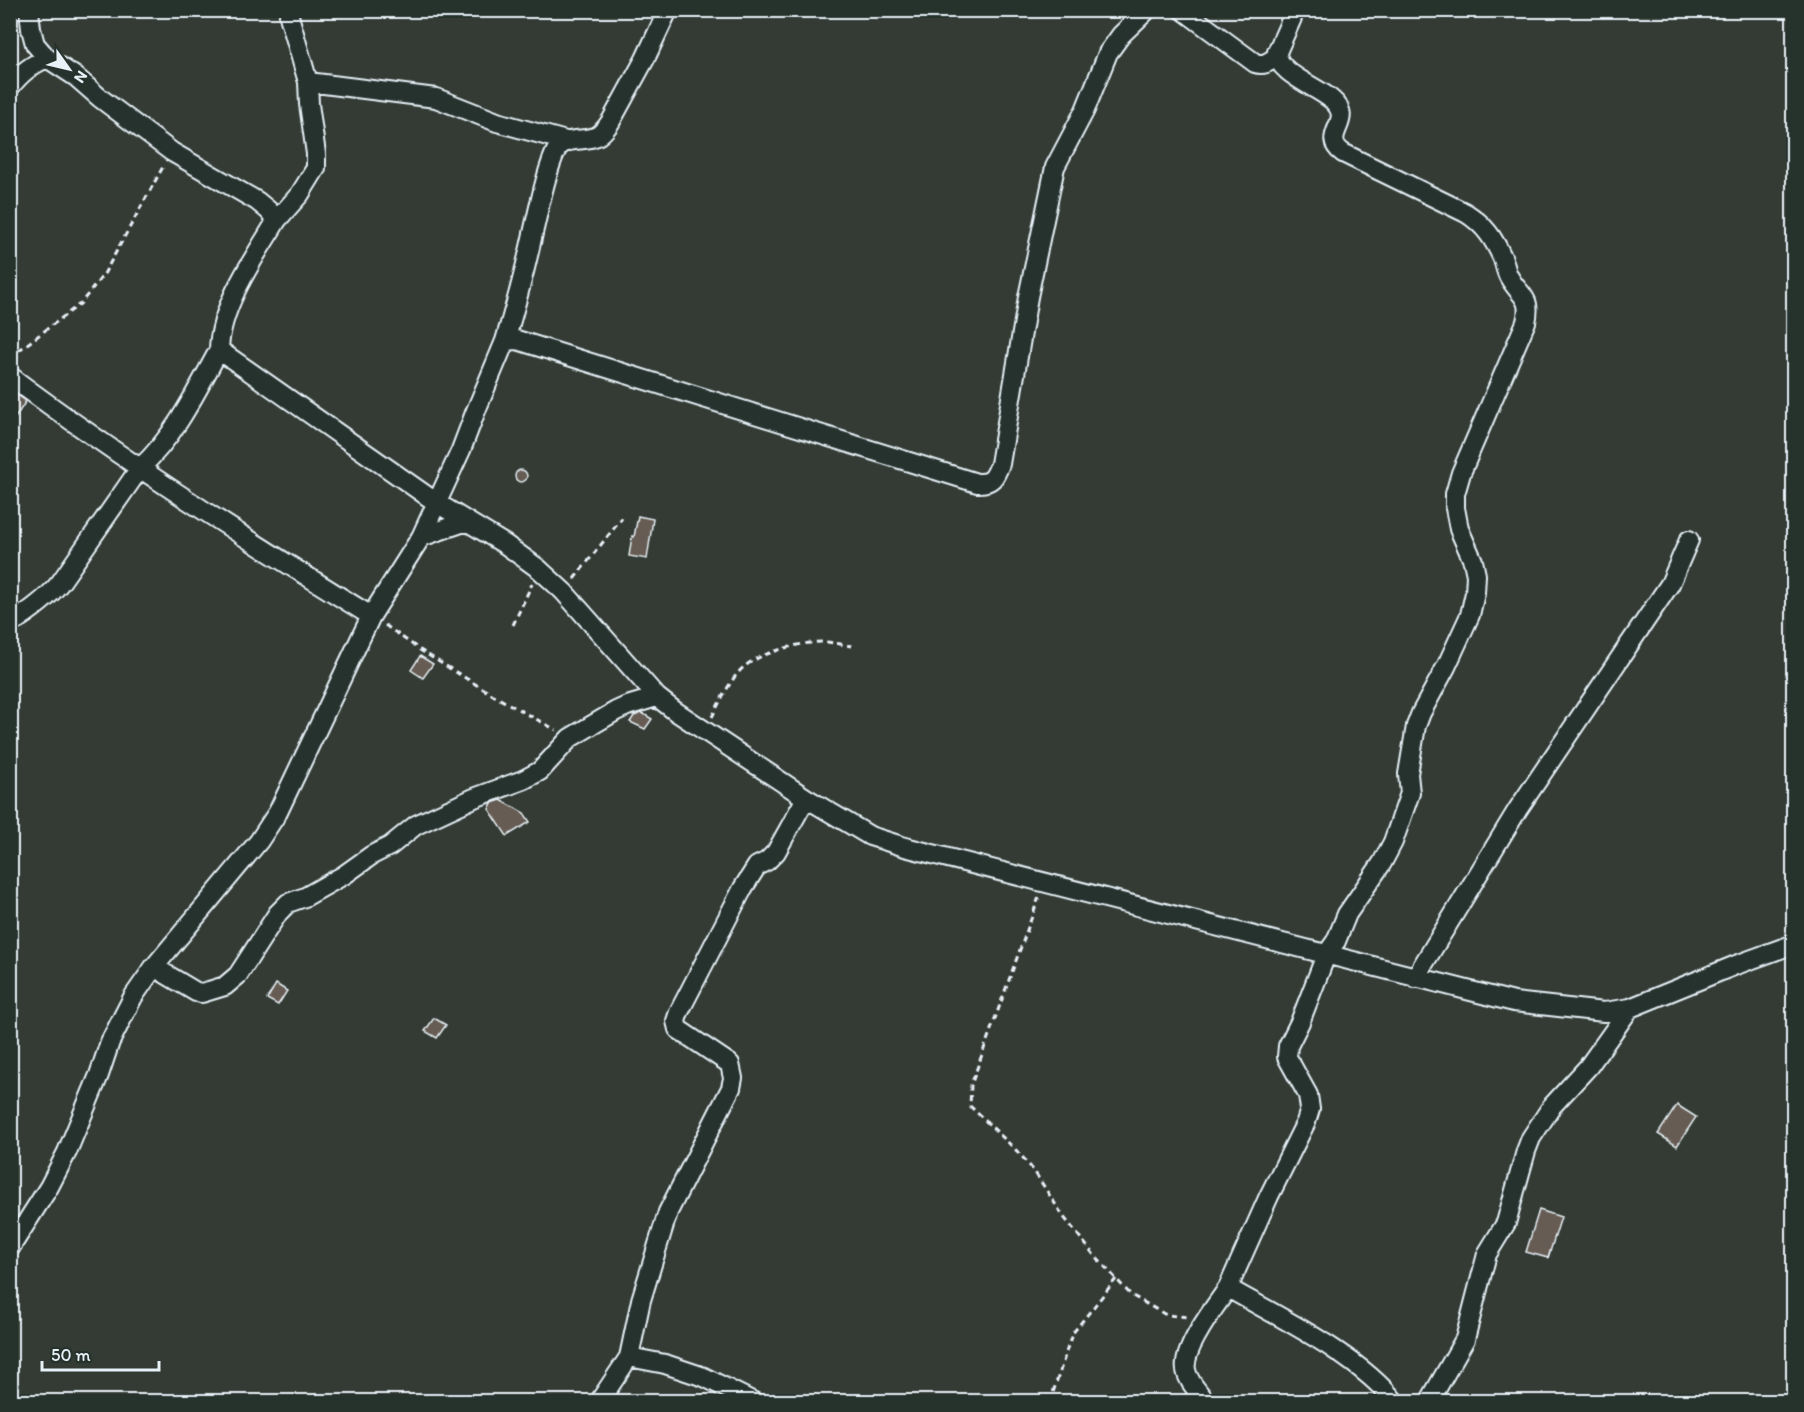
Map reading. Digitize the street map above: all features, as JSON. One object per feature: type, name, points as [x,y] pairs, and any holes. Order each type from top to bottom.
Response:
[{"type":"street","points":[[28,10],[35,44],[47,58],[172,152],[257,201],[277,220]]},
{"type":"street","points":[[10,624],[32,610],[54,590],[140,468],[157,453],[168,438],[219,350],[219,333],[230,303],[255,256],[277,220],[300,194],[316,168],[308,82],[289,16],[290,10]]},
{"type":"street","points":[[308,82],[436,98],[496,122],[566,141],[591,138],[598,136],[611,121],[668,10]]},
{"type":"street","points":[[505,341],[518,340],[985,484],[992,480],[1000,464],[1028,297],[1055,167],[1085,110],[1108,53],[1121,34],[1147,10]]},
{"type":"street","points":[[1183,10],[1256,63],[1266,64],[1276,57]]},
{"type":"street","points":[[1206,1401],[1188,1378],[1187,1359],[1205,1319],[1228,1288],[1310,1109],[1308,1095],[1287,1056],[1288,1046],[1300,1023],[1326,955],[1336,941],[1347,914],[1382,863],[1393,842],[1410,793],[1408,774],[1416,726],[1470,615],[1476,575],[1460,529],[1455,508],[1455,494],[1461,472],[1526,322],[1528,310],[1527,303],[1508,276],[1495,240],[1478,220],[1337,149],[1334,142],[1342,117],[1341,110],[1331,98],[1287,70],[1276,57],[1276,52],[1292,18],[1292,10]]},
{"type":"street","points":[[10,87],[22,72],[47,58]]},
{"type":"street","points":[[10,1248],[62,1161],[110,1042],[133,997],[154,967],[259,841],[278,812],[371,616],[421,537],[461,450],[505,341],[523,281],[553,159],[558,147],[566,141]]},
{"type":"street","points":[[219,350],[437,503],[539,569],[564,592],[657,697],[806,798],[870,836],[904,847],[1514,1002],[1604,1012],[1630,1008],[1794,944]]},
{"type":"street","points":[[10,376],[140,468],[256,545],[371,616]]},
{"type":"street","points":[[421,537],[467,521]]},
{"type":"street","points":[[1414,978],[1518,809],[1670,584],[1689,540]]},
{"type":"street","points":[[154,967],[196,992],[202,993],[225,986],[238,975],[283,907],[288,903],[305,897],[344,875],[372,855],[390,846],[416,825],[540,771],[570,738],[627,706],[657,697]]},
{"type":"street","points":[[599,1401],[629,1356],[641,1300],[668,1212],[731,1088],[733,1078],[730,1064],[678,1029],[676,1021],[679,1012],[742,888],[755,868],[776,852],[806,798]]},
{"type":"street","points":[[1429,1401],[1465,1338],[1487,1254],[1506,1223],[1526,1151],[1532,1138],[1552,1106],[1588,1067],[1630,1008]]},
{"type":"street","points":[[1228,1288],[1330,1347],[1369,1376],[1395,1401]]},
{"type":"street","points":[[629,1356],[665,1364],[704,1377],[754,1401]]},
{"type":"path","points":[[10,357],[80,304],[104,274],[172,152]]},
{"type":"path","points":[[564,592],[622,518]]},
{"type":"path","points":[[513,625],[539,569]]},
{"type":"path","points":[[371,616],[420,650],[498,698],[570,738]]},
{"type":"path","points":[[703,729],[744,667],[766,655],[792,646],[824,642],[852,646]]},
{"type":"path","points":[[1044,883],[971,1085],[970,1106],[1019,1153],[1034,1171],[1063,1216],[1131,1295],[1166,1315],[1205,1319]]},
{"type":"path","points":[[1050,1401],[1072,1334],[1116,1279]]},
{"type":"building","points":[[10,390],[26,401],[10,426]]},
{"type":"building","points":[[523,470],[527,476],[523,482],[519,482],[515,474]]},
{"type":"building","points":[[638,516],[653,519],[647,559],[629,556]]},
{"type":"building","points":[[420,656],[433,664],[423,678],[411,670]]},
{"type":"building","points":[[642,713],[652,719],[645,729],[630,722],[634,716]]},
{"type":"building","points":[[501,800],[524,813],[530,822],[507,836],[489,809],[492,803]]},
{"type":"building","points":[[276,984],[287,991],[278,1005],[267,999]]},
{"type":"building","points":[[434,1018],[446,1025],[437,1038],[425,1031]]},
{"type":"building","points":[[1677,1105],[1696,1117],[1677,1146],[1658,1134]]},
{"type":"building","points":[[1539,1210],[1561,1217],[1548,1258],[1526,1252]]}]
